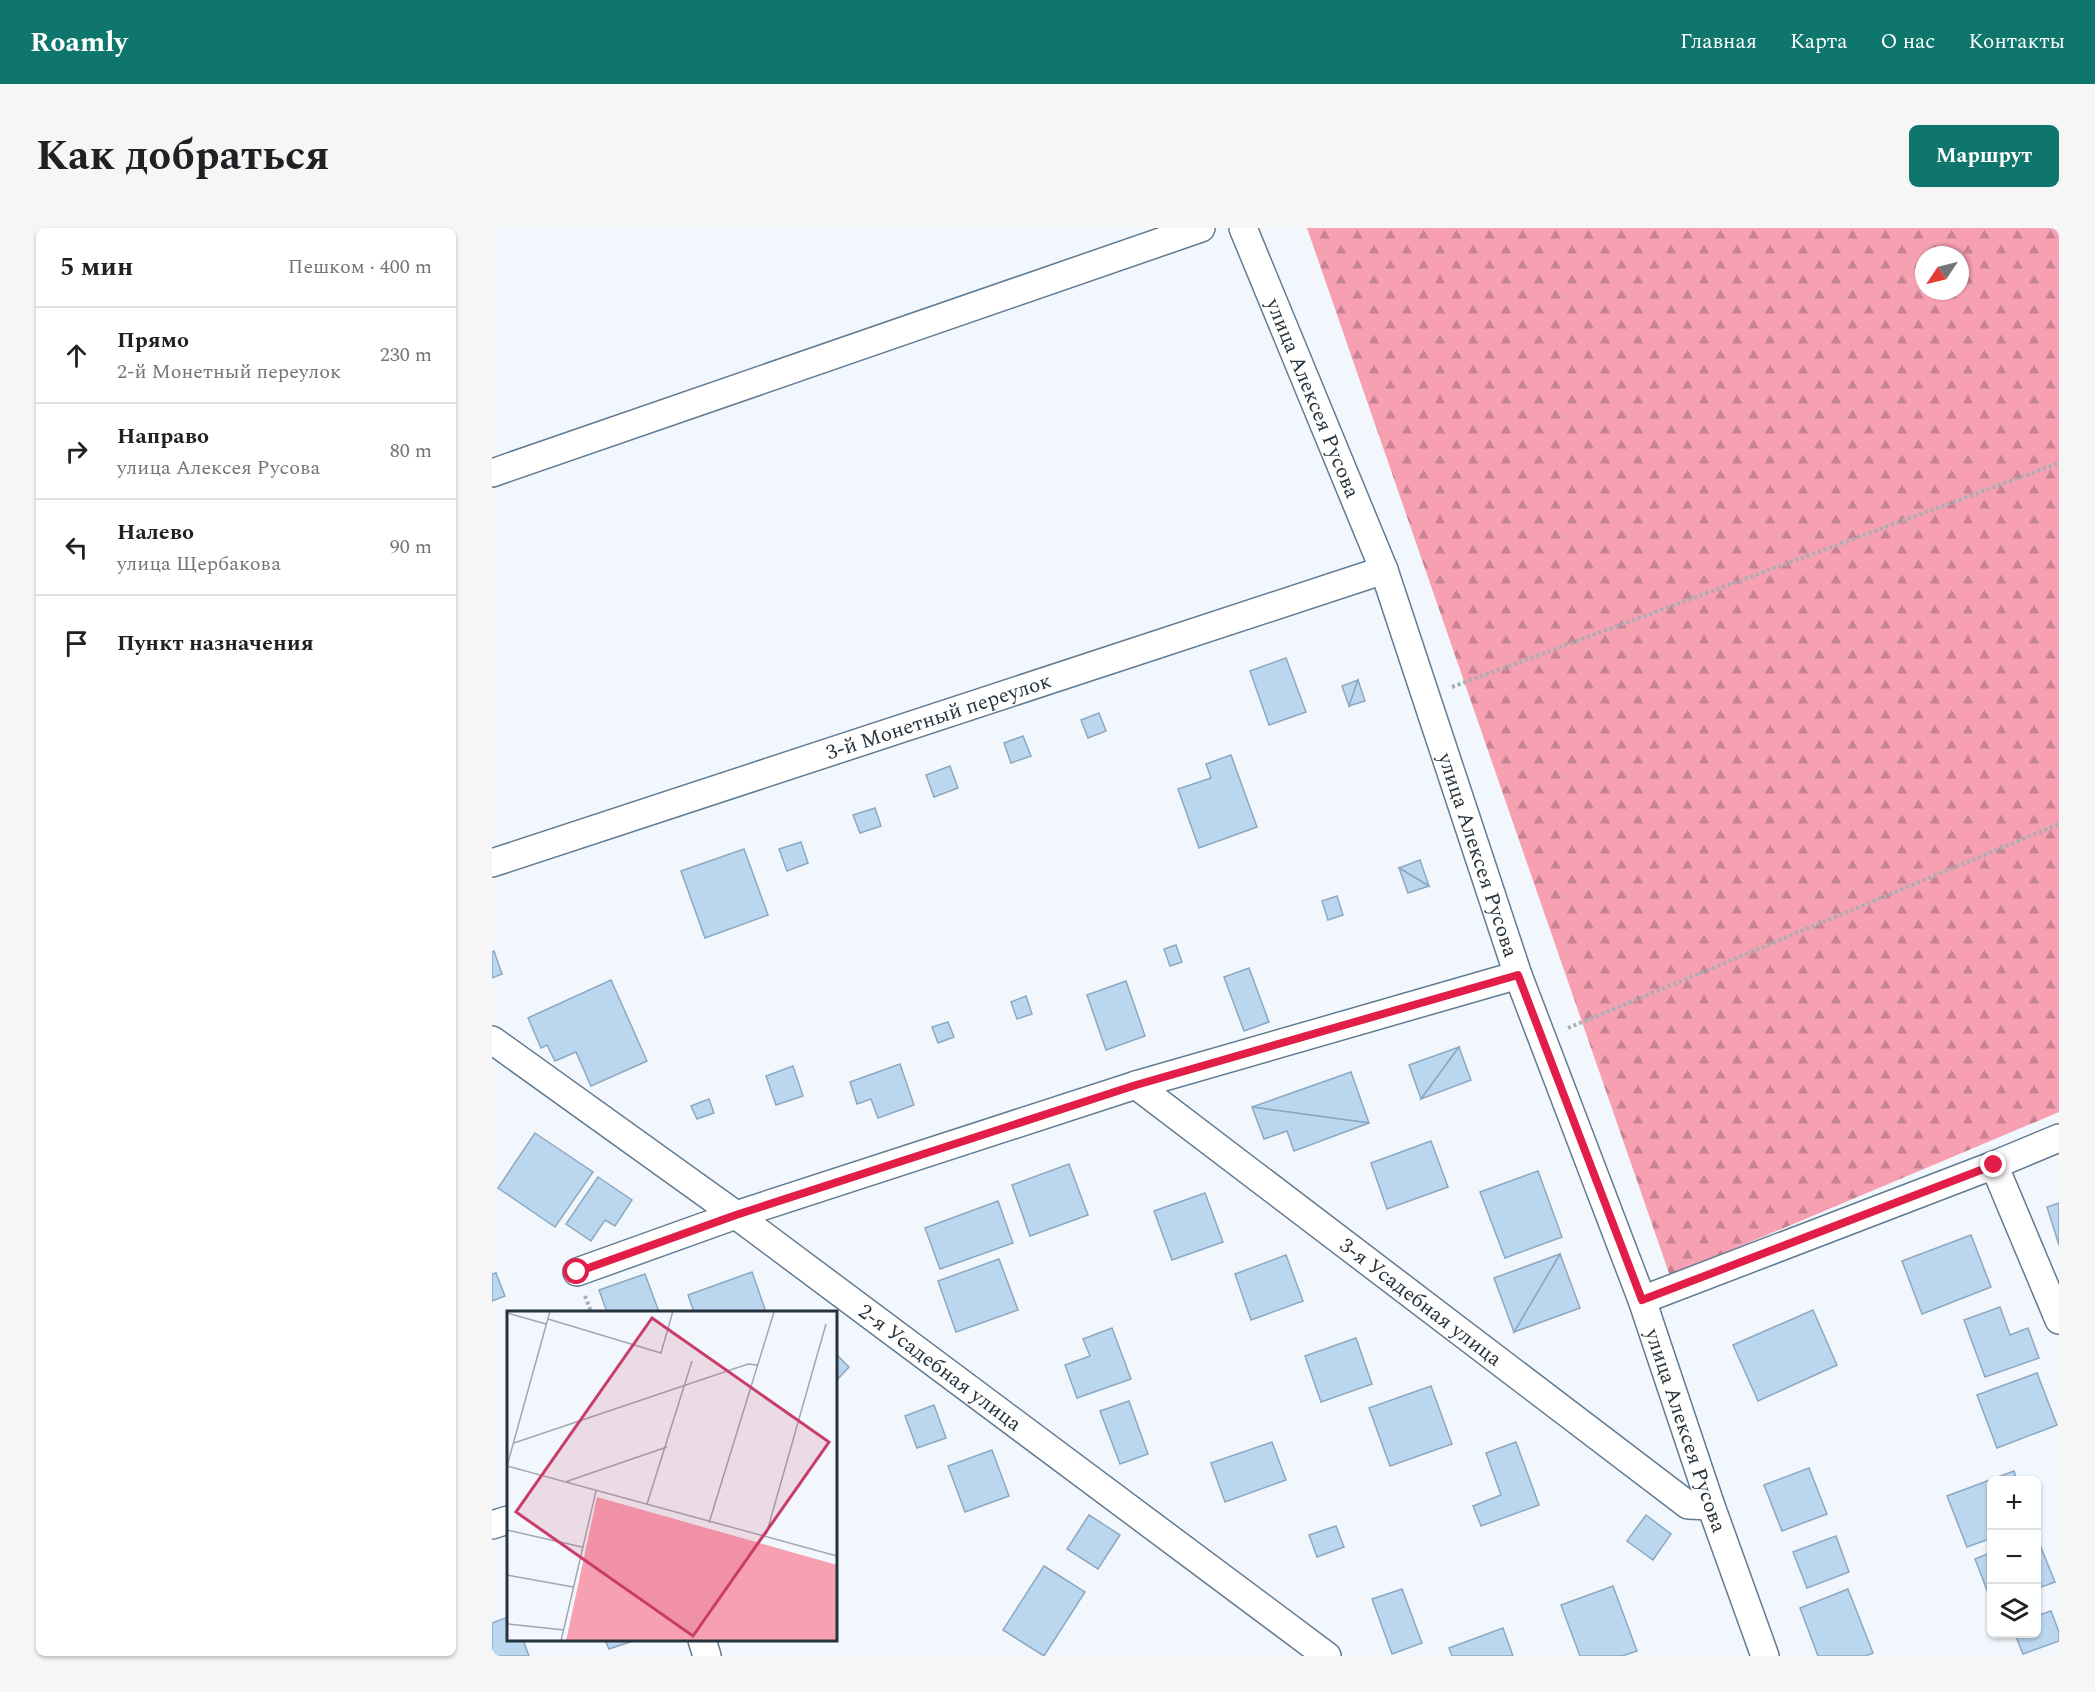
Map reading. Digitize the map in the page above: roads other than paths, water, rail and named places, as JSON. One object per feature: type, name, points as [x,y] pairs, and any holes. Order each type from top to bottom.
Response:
[{"type":"street","points":[[492,473],[1201,228]]},
{"type":"street","name":"улица Алексея Русова","points":[[1243,228],[1383,570],[1518,975],[1642,1300],[1711,1506],[1765,1656]]},
{"type":"street","name":"3-й Монетный переулок","points":[[492,863],[1383,570]]},
{"type":"street","points":[[577,1272],[736,1215],[1136,1085],[1518,975]]},
{"type":"street","name":"2-я Усадебная улица","points":[[492,1040],[736,1215],[1327,1656]]},
{"type":"street","name":"3-я Усадебная улица","points":[[1136,1085],[1688,1505],[1711,1506]]},
{"type":"street","points":[[1642,1300],[2059,1138]]},
{"type":"street","points":[[1994,1165],[2059,1320]]},
{"type":"street","points":[[492,1525],[507,1520]]},
{"type":"street","points":[[702,1641],[707,1656]]}]
